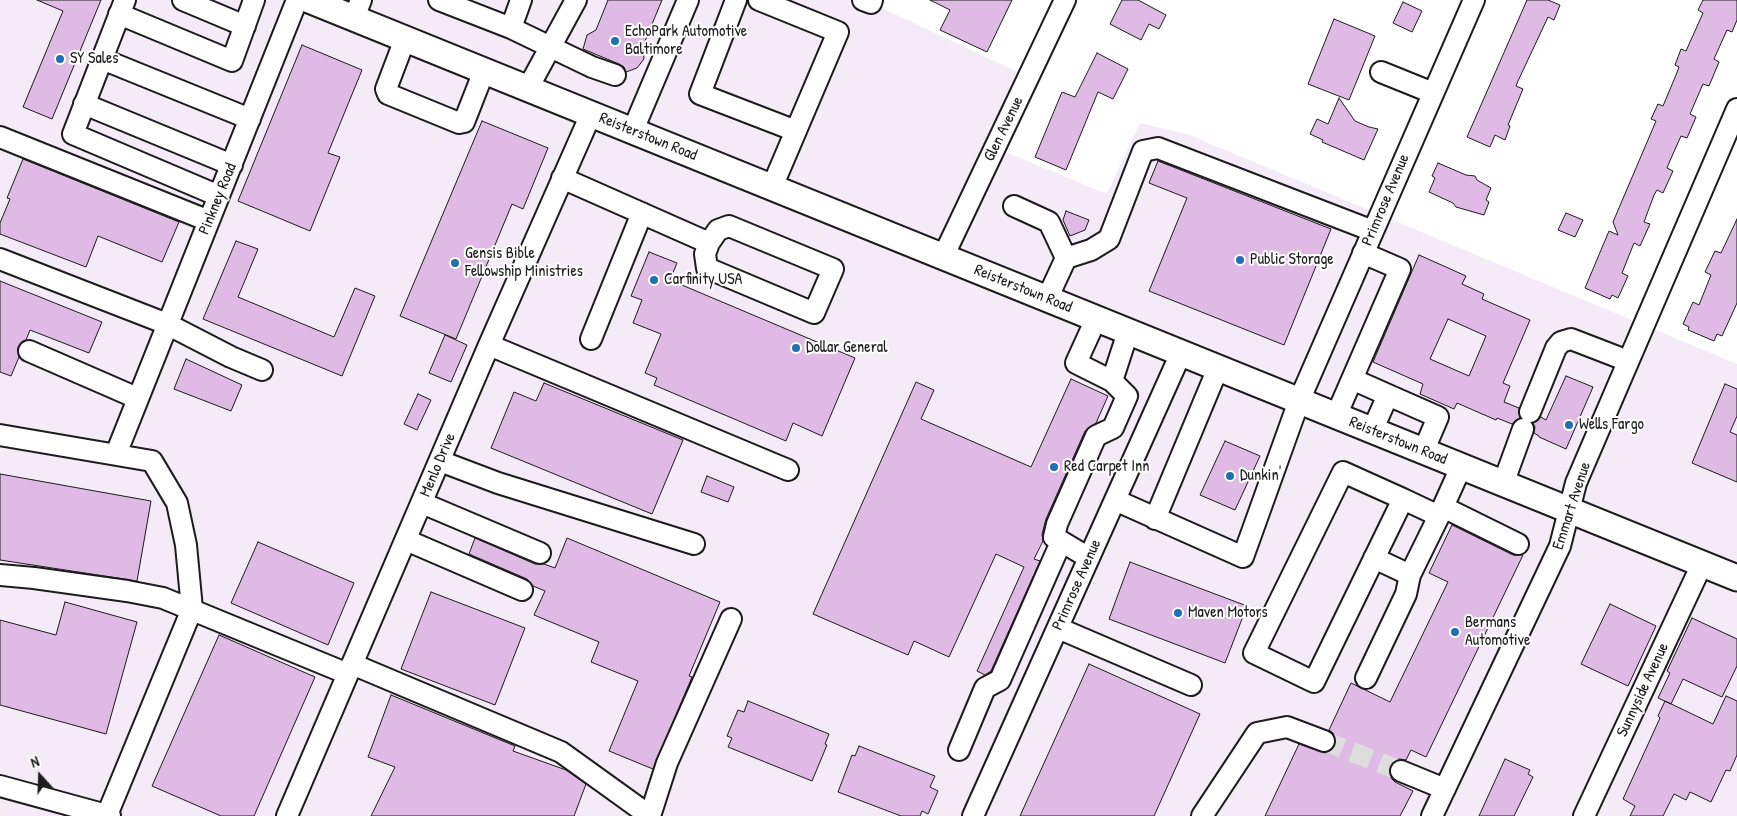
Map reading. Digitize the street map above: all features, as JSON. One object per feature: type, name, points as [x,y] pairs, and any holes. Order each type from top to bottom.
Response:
[{"type":"main road","name":"Reisterstown Road","points":[[309,0],[358,9],[405,39],[1569,512],[1737,578]]},
{"type":"street","points":[[183,0],[245,26]]},
{"type":"street","points":[[219,196],[72,134],[122,7],[232,61],[254,0]]},
{"type":"street","name":"Pinkney Road","points":[[116,454],[297,0]]},
{"type":"street","points":[[439,0],[511,28],[592,67],[615,75]]},
{"type":"street","points":[[511,28],[521,0]]},
{"type":"street","points":[[528,88],[576,0]]},
{"type":"street","points":[[632,130],[688,0]]},
{"type":"street","points":[[736,0],[700,94],[796,131]]},
{"type":"street","points":[[759,0],[838,32],[772,188]]},
{"type":"street","points":[[863,0],[871,3],[872,0]]},
{"type":"street","name":"Glen Avenue","points":[[943,257],[1066,0]]},
{"type":"street","name":"Primrose Avenue","points":[[1155,519],[1243,557],[1299,401],[1474,0]]},
{"type":"street","points":[[405,39],[386,89],[388,94],[459,123],[464,122],[484,71]]},
{"type":"street","points":[[102,59],[250,119]]},
{"type":"street","points":[[1381,72],[1433,93]]},
{"type":"street","points":[[84,104],[232,165]]},
{"type":"street","name":"Emmart Avenue","points":[[1432,816],[1560,546],[1576,483],[1737,108]]},
{"type":"street","name":"Menlo Drive","points":[[287,816],[489,345],[591,114]]},
{"type":"street","points":[[0,138],[209,221]]},
{"type":"street","points":[[1047,299],[1066,258],[1091,250],[1109,239],[1143,152],[1158,148],[1373,231]]},
{"type":"street","points":[[562,178],[709,243]]},
{"type":"street","points":[[1014,206],[1049,222],[1066,258]]},
{"type":"street","points":[[591,339],[642,214]]},
{"type":"street","points":[[729,226],[833,269],[814,313],[706,268],[705,254],[709,243],[718,230],[729,226]]},
{"type":"street","points":[[1336,416],[1400,269],[1363,253]]},
{"type":"street","points":[[0,259],[167,324],[262,370]]},
{"type":"street","points":[[1089,558],[1054,537],[1057,524],[1096,436],[1113,428],[1127,396],[1112,381],[1076,364],[1096,319]]},
{"type":"street","points":[[1112,381],[1128,332]]},
{"type":"street","points":[[1503,484],[1551,359],[1561,342],[1571,339],[1628,361]]},
{"type":"street","points":[[489,345],[788,470]]},
{"type":"street","points":[[29,351],[137,398]]},
{"type":"street","name":"Primrose Avenue","points":[[973,816],[1181,353]]},
{"type":"street","points":[[1115,500],[1155,519],[1218,368]]},
{"type":"street","points":[[1352,379],[1438,417],[1423,452]]},
{"type":"street","points":[[1372,431],[1388,395]]},
{"type":"street","points":[[0,435],[152,461],[177,503],[186,545],[192,610],[108,816],[0,786]]},
{"type":"street","points":[[440,461],[498,483],[694,544]]},
{"type":"street","points":[[1366,678],[1406,594],[1410,575],[1461,467]]},
{"type":"street","points":[[1403,499],[1314,682],[1254,653],[1343,472],[1403,499],[1441,512],[1518,544]]},
{"type":"street","points":[[422,503],[540,553]]},
{"type":"street","points":[[406,540],[522,590]]},
{"type":"street","points":[[959,750],[986,688],[1000,680],[1061,542]]},
{"type":"street","points":[[1374,558],[1410,575]]},
{"type":"street","name":"Sunnyside Avenue","points":[[1584,816],[1702,564]]},
{"type":"street","points":[[0,575],[127,591],[163,598],[561,752],[650,816],[668,763],[731,619]]},
{"type":"street","points":[[1058,628],[1191,685]]},
{"type":"street","points":[[1202,816],[1257,733],[1287,727],[1324,741]]},
{"type":"street","points":[[1401,771],[1445,789]]},
{"type":"shaded area","points":[[0,0],[865,0],[1030,78],[996,148],[1107,194],[1140,123],[1187,134],[1737,364],[1737,816],[0,816]]},
{"type":"building","name":"SY Sales","points":[[37,0],[101,0],[52,119],[23,107],[63,11]]},
{"type":"building","name":"EchoPark Automotive Baltimore","points":[[608,0],[662,0],[643,46],[644,59],[637,68],[626,72],[624,67],[619,64],[583,49],[587,35],[596,30]]},
{"type":"building","points":[[930,0],[1012,0],[987,52],[940,30],[950,10]]},
{"type":"building","points":[[1122,0],[1138,0],[1166,15],[1159,29],[1149,24],[1141,40],[1110,24]]},
{"type":"building","points":[[1527,0],[1548,0],[1560,5],[1554,20],[1548,17],[1518,81],[1516,86],[1523,89],[1508,125],[1510,126],[1505,140],[1495,135],[1490,147],[1467,137]]},
{"type":"building","points":[[1703,0],[1737,0],[1737,20],[1732,32],[1727,30],[1714,59],[1719,62],[1709,86],[1703,84],[1690,114],[1696,117],[1687,138],[1681,136],[1669,163],[1667,168],[1673,171],[1663,193],[1657,190],[1654,195],[1644,222],[1650,224],[1640,246],[1634,243],[1622,273],[1628,276],[1618,298],[1612,295],[1610,299],[1585,288],[1609,231],[1618,235],[1613,222],[1656,121],[1651,119],[1658,104],[1663,106],[1676,75],[1679,67],[1675,65],[1681,49],[1686,51],[1703,13],[1698,10]]},
{"type":"building","points":[[1403,2],[1422,11],[1412,32],[1393,23]]},
{"type":"building","points":[[1334,19],[1375,36],[1349,100],[1308,84]]},
{"type":"building","points":[[302,45],[362,70],[328,153],[340,157],[310,231],[238,201]]},
{"type":"building","points":[[1097,53],[1128,69],[1113,99],[1098,92],[1066,170],[1035,157],[1062,92],[1075,97]]},
{"type":"building","points":[[1339,98],[1355,121],[1378,129],[1364,160],[1322,142],[1323,140],[1310,134],[1317,119],[1328,124]]},
{"type":"building","name":"Gensis Bible Fellowship Ministries","points":[[482,121],[548,148],[523,209],[512,204],[456,339],[400,316]]},
{"type":"building","points":[[23,159],[179,222],[162,262],[98,236],[86,267],[0,234],[0,223],[10,199],[7,198]]},
{"type":"building","name":"Public Storage","points":[[1158,161],[1331,229],[1284,345],[1149,291],[1187,198],[1149,183]]},
{"type":"building","points":[[1438,163],[1466,175],[1475,176],[1477,180],[1491,188],[1486,200],[1489,202],[1484,215],[1456,207],[1453,203],[1429,192],[1435,178],[1432,176]]},
{"type":"building","points":[[1066,211],[1089,220],[1085,230],[1070,236],[1063,220]]},
{"type":"building","points":[[1566,213],[1583,220],[1575,237],[1558,230]]},
{"type":"building","points":[[1737,219],[1737,303],[1722,336],[1717,334],[1714,341],[1688,330],[1689,327],[1683,324],[1693,302],[1699,305],[1711,275],[1705,272],[1715,251],[1721,253]]},
{"type":"building","points":[[236,241],[258,249],[238,297],[334,337],[355,288],[375,296],[342,376],[203,319]]},
{"type":"building","points":[[649,252],[677,263],[670,280],[855,358],[822,436],[793,423],[786,441],[654,385],[657,378],[645,373],[661,334],[633,323],[642,300],[631,296]]},
{"type":"building","points":[[1419,255],[1466,276],[1462,284],[1484,294],[1482,299],[1530,320],[1503,383],[1510,386],[1504,402],[1519,408],[1520,418],[1512,424],[1497,418],[1496,420],[1457,403],[1454,409],[1420,394],[1423,384],[1373,362]],"holes":[[[1448,319],[1486,336],[1469,376],[1430,359]]]},
{"type":"building","points":[[0,281],[102,322],[89,353],[30,330],[26,340],[18,347],[19,357],[11,376],[0,372]]},
{"type":"building","points":[[445,335],[467,345],[451,382],[429,373]]},
{"type":"building","points":[[186,359],[242,385],[231,411],[174,389]]},
{"type":"building","points":[[1566,376],[1593,387],[1566,449],[1539,437],[1534,433],[1535,427],[1533,423],[1541,417],[1546,420]]},
{"type":"building","points":[[1071,379],[1108,396],[1096,423],[1085,431],[1046,519],[1042,534],[1043,541],[1034,559],[1040,561],[991,671],[985,675],[977,671],[1024,567],[996,554],[949,657],[914,641],[908,655],[813,614],[916,382],[934,390],[921,419],[1031,467]]},
{"type":"building","points":[[544,383],[683,440],[652,514],[491,448],[514,392],[536,401]]},
{"type":"building","points":[[1725,384],[1737,389],[1737,416],[1730,432],[1737,435],[1737,482],[1692,463]]},
{"type":"building","points":[[418,394],[431,400],[417,430],[404,424]]},
{"type":"building","name":"Dunkin'","points":[[1225,441],[1260,456],[1235,510],[1200,495]]},
{"type":"building","points":[[0,474],[151,501],[137,581],[0,560]]},
{"type":"building","points":[[707,476],[734,487],[728,502],[701,492]]},
{"type":"building","name":"Bermans Automotive","points":[[1452,525],[1513,555],[1523,555],[1426,757],[1411,750],[1406,760],[1399,759],[1390,766],[1389,773],[1392,779],[1413,791],[1400,816],[1265,816],[1299,744],[1325,753],[1335,746],[1336,739],[1329,730],[1351,683],[1390,702],[1448,582],[1429,573]]},
{"type":"building","points":[[475,538],[535,564],[544,564],[555,568],[567,538],[720,602],[689,676],[692,677],[653,769],[609,751],[638,681],[591,662],[599,642],[534,615],[545,591],[533,586],[527,579],[469,554]]},
{"type":"building","points":[[258,542],[354,583],[328,645],[231,603]]},
{"type":"building","name":"Maven Motors","points":[[1130,562],[1247,606],[1225,663],[1109,619]]},
{"type":"building","points":[[431,592],[525,628],[495,705],[401,669]]},
{"type":"building","points":[[65,602],[137,622],[106,734],[0,705],[0,620],[56,635]]},
{"type":"building","points":[[1610,604],[1656,626],[1628,686],[1581,664]]},
{"type":"building","points":[[1692,618],[1737,639],[1737,666],[1722,697],[1683,679],[1671,704],[1658,698],[1670,673],[1667,671]]},
{"type":"building","points":[[219,635],[315,677],[254,816],[221,816],[152,786]]},
{"type":"building","points":[[1089,664],[1200,714],[1154,816],[1020,816]]},
{"type":"building","points":[[391,695],[515,746],[513,751],[566,770],[586,784],[574,816],[371,816],[395,767],[368,757]]},
{"type":"building","points":[[1726,696],[1737,701],[1737,755],[1730,771],[1726,770],[1711,802],[1690,792],[1686,800],[1674,794],[1663,816],[1630,816],[1635,806],[1623,799],[1660,718],[1658,716],[1665,701],[1713,724]]},
{"type":"building","points":[[748,701],[829,734],[825,744],[827,745],[812,781],[728,747],[732,738],[727,736],[738,710],[744,712]]},
{"type":"building","points":[[859,746],[935,776],[930,787],[938,791],[928,814],[922,811],[920,816],[901,816],[838,792],[852,755],[855,756]]},
{"type":"building","points":[[1505,759],[1530,770],[1528,774],[1533,777],[1514,816],[1479,816]]},
{"type":"tunnel","points":[[1324,741],[1401,771]]},
{"type":"place","name":"EchoPark Automotive Baltimore","points":[[615,41]]},
{"type":"place","name":"SY Sales","points":[[60,59]]},
{"type":"place","name":"Public Storage","points":[[1240,260]]},
{"type":"place","name":"Gensis Bible Fellowship Ministries","points":[[455,263]]},
{"type":"place","name":"Carfinity USA","points":[[654,280]]},
{"type":"place","name":"Dollar General","points":[[796,348]]},
{"type":"place","name":"Wells Fargo","points":[[1569,425]]},
{"type":"place","name":"Red Carpet Inn","points":[[1054,467]]},
{"type":"place","name":"Dunkin'","points":[[1230,476]]},
{"type":"place","name":"Maven Motors","points":[[1178,613]]},
{"type":"place","name":"Bermans Automotive","points":[[1455,632]]}]
